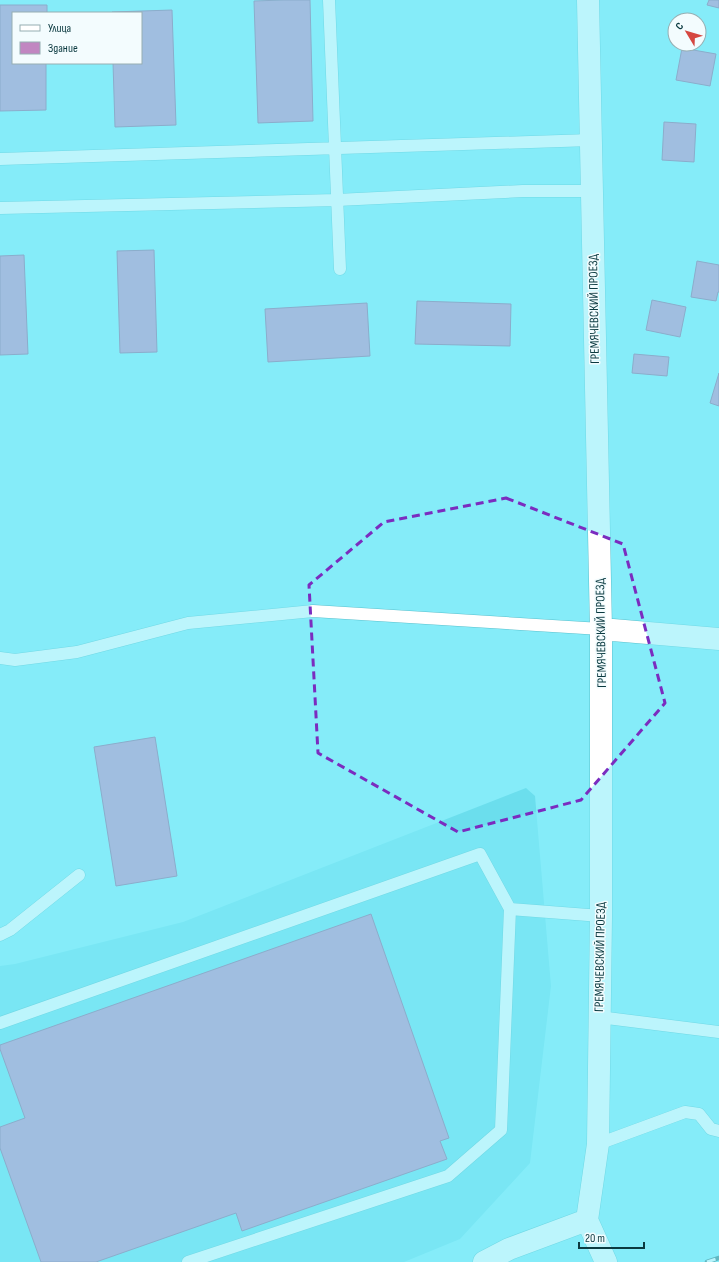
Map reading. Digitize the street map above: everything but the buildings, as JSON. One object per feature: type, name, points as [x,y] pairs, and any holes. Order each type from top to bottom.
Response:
[{"type":"street","name":"ГРЕМЯЧЕВСКИЙ ПРОЕЗД","points":[[587,1220],[598,1144],[601,916],[601,629],[588,0]]},
{"type":"street","points":[[601,629],[719,639]]},
{"type":"street","points":[[484,1262],[509,1249],[587,1220],[606,1262]]},
{"type":"lane","points":[[329,0],[340,269]]},
{"type":"lane","points":[[0,159],[591,140]]},
{"type":"lane","points":[[0,208],[337,200],[523,191],[591,191]]},
{"type":"lane","points":[[0,658],[15,660],[76,652],[188,622],[313,611],[601,629]]},
{"type":"lane","points":[[0,1023],[480,854],[510,909],[501,1130],[448,1176],[188,1262]]},
{"type":"lane","points":[[0,935],[10,930],[79,875]]},
{"type":"lane","points":[[510,909],[601,916]]},
{"type":"lane","points":[[600,1017],[719,1032]]},
{"type":"lane","points":[[598,1144],[685,1112],[700,1114],[712,1129],[719,1131]]},
{"type":"highlighted area","points":[[506,498],[623,544],[665,703],[581,800],[458,832],[318,753],[309,585],[384,522]]},
{"type":"shaded area","points":[[526,788],[535,796],[551,986],[530,1163],[460,1239],[404,1262],[0,1262],[0,966],[15,964],[183,922]]},
{"type":"railway","points":[[707,1262],[719,1258]]}]
